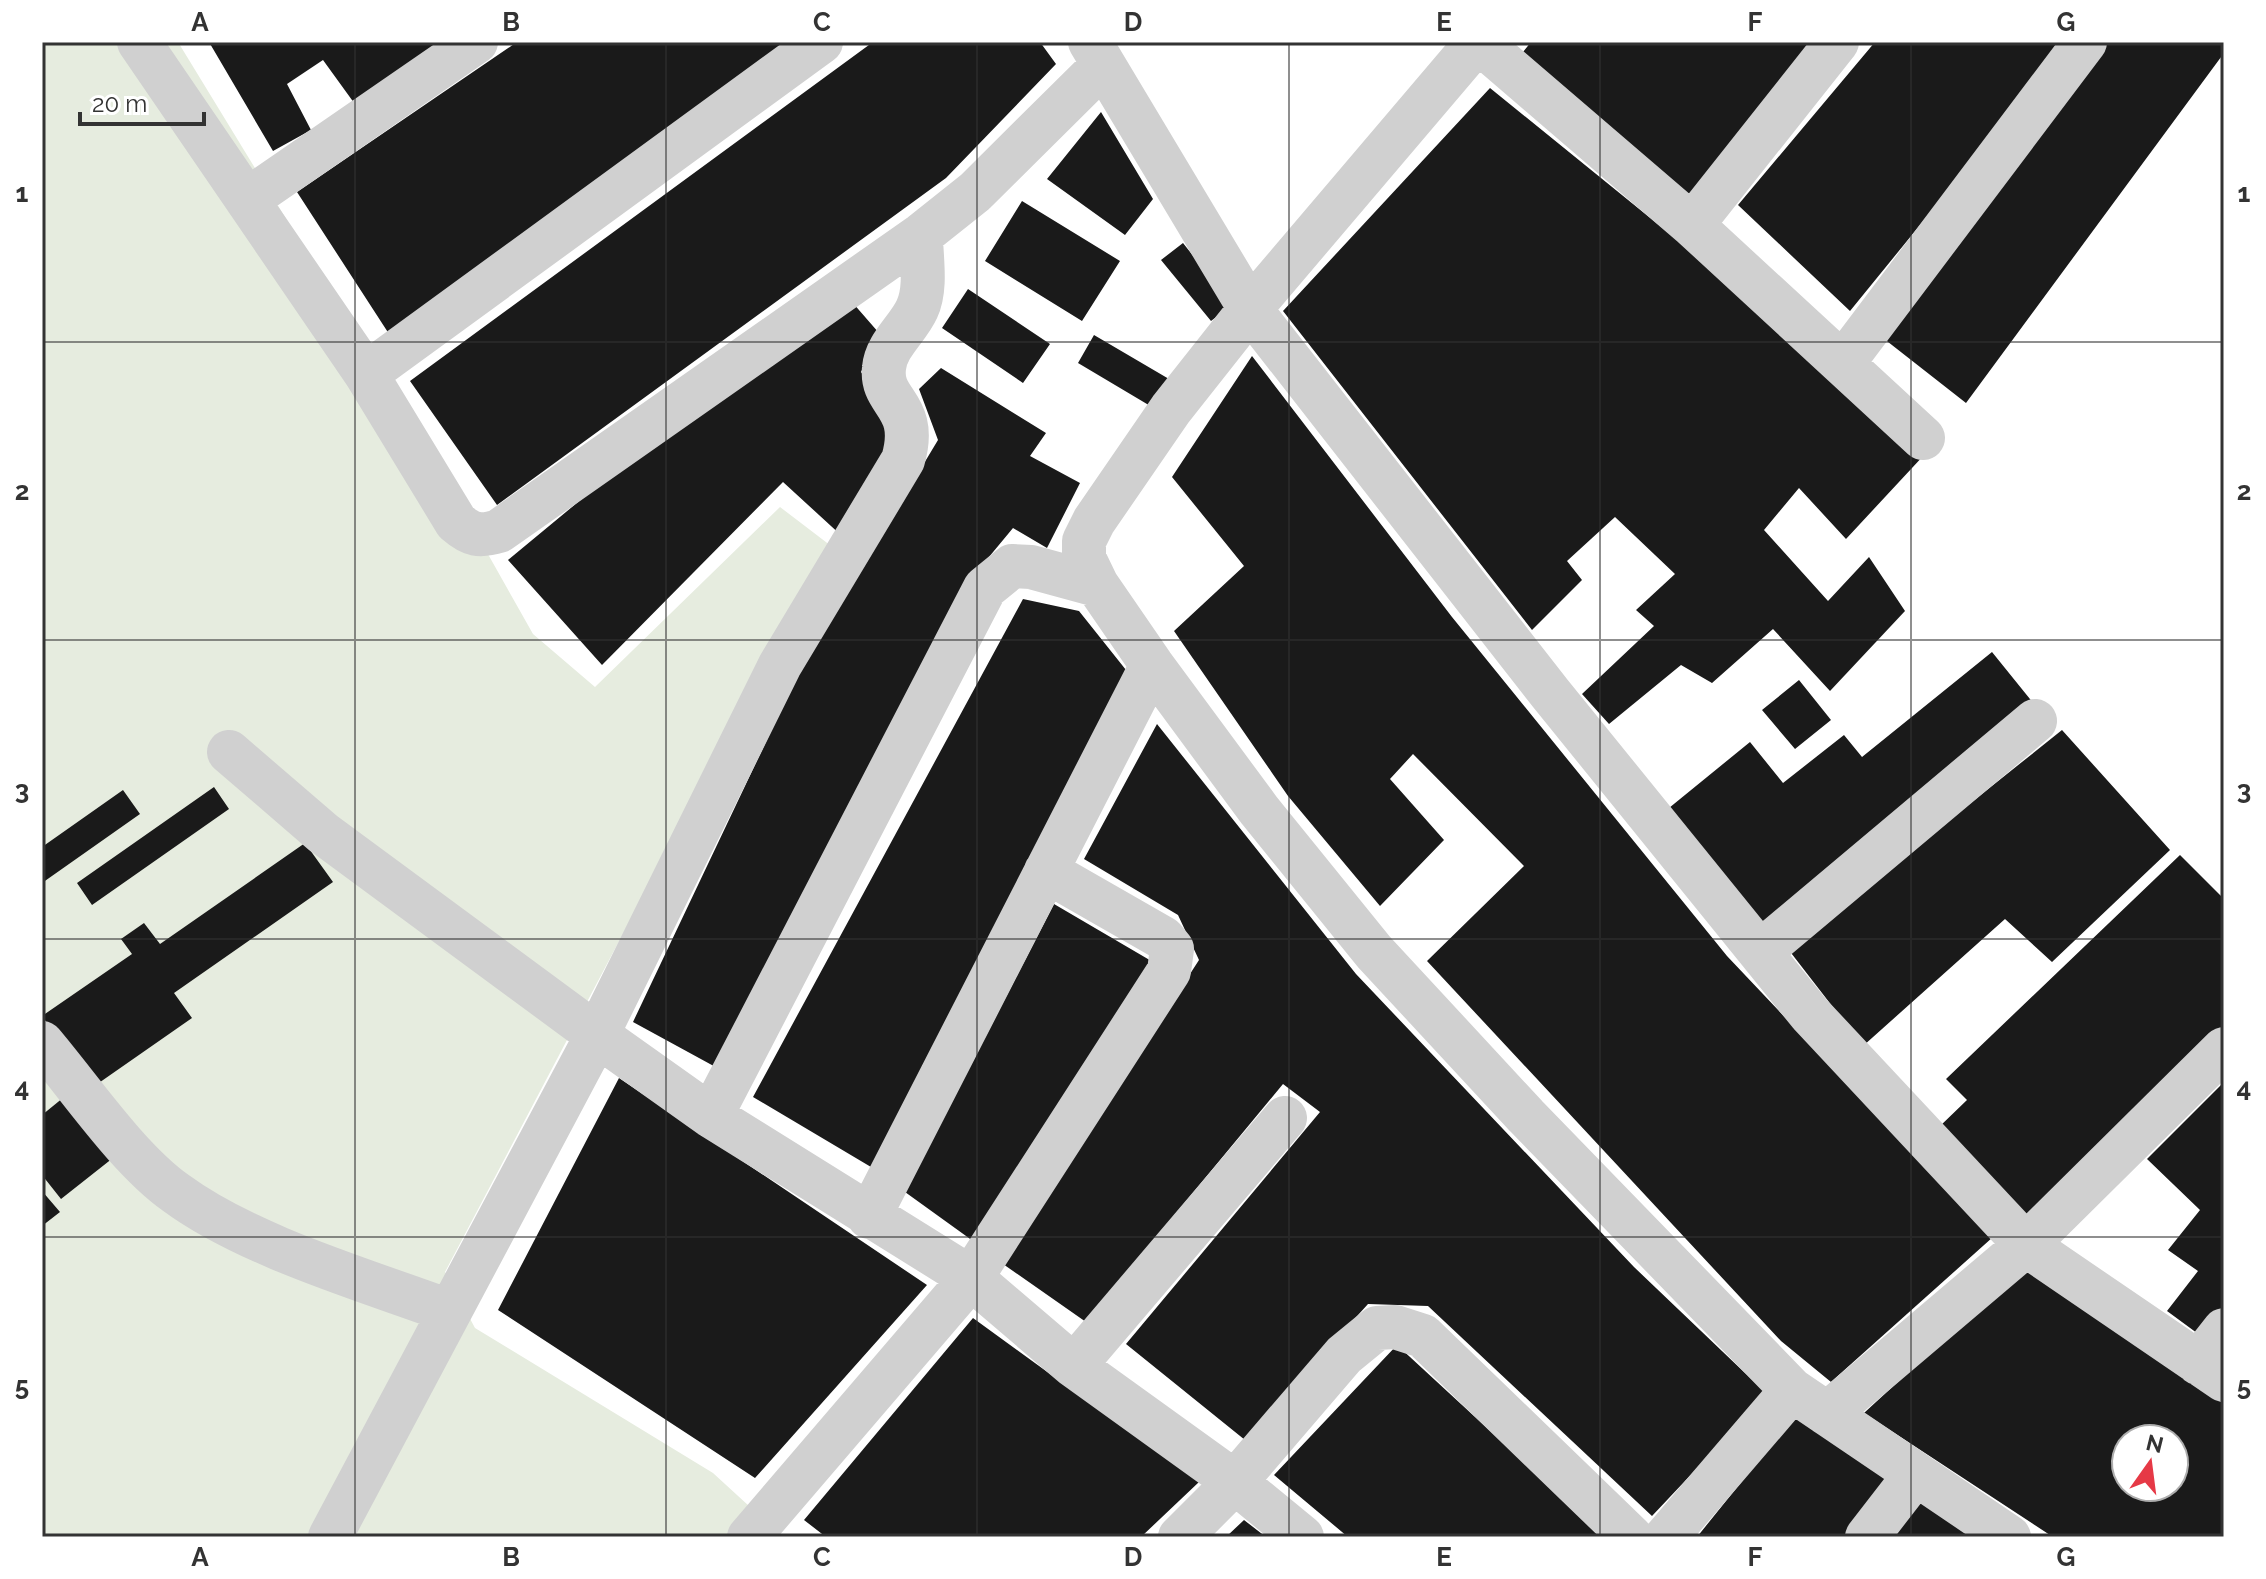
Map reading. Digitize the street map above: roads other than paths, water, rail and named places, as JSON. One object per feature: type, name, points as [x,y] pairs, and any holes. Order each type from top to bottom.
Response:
[{"type":"street","points":[[139,42],[366,374],[456,522],[470,534],[482,536],[499,531],[921,235],[975,192],[1096,54],[1250,309],[1550,693],[1810,1014],[2026,1245],[2215,1358]]},
{"type":"street","points":[[247,200],[476,42]]},
{"type":"street","points":[[366,374],[821,42]]},
{"type":"street","points":[[1923,438],[1692,225],[1478,42],[1250,309],[1171,409],[1094,521],[1084,541],[1084,558],[1097,585],[1152,665],[1259,810],[1374,952],[1526,1116],[1810,1402],[2009,1537]]},
{"type":"street","points":[[1692,225],[1837,42]]},
{"type":"street","points":[[1843,363],[2085,42]]},
{"type":"street","points":[[330,1537],[597,1035],[780,665],[903,460],[909,431],[906,417],[884,383],[883,369],[887,354],[921,297],[921,235]]},
{"type":"street","points":[[711,1116],[985,588],[1012,566],[1031,567],[1097,585]]},
{"type":"street","points":[[869,1217],[1152,665]]},
{"type":"street","points":[[1760,952],[2035,721]]},
{"type":"street","points":[[229,752],[323,833],[711,1116],[971,1278],[1074,1366],[1235,1482],[1302,1537]]},
{"type":"street","points":[[749,1537],[971,1278],[1172,960],[1172,949],[1163,938],[1046,871]]},
{"type":"street","points":[[42,1043],[147,1168],[175,1193],[213,1217],[318,1264],[449,1311]]},
{"type":"street","points":[[1666,1537],[1810,1402],[2026,1245],[2224,1049]]},
{"type":"street","points":[[1074,1366],[1285,1118]]},
{"type":"street","points":[[1180,1537],[1235,1482],[1344,1355],[1377,1328],[1395,1327],[1423,1336],[1631,1537]]},
{"type":"street","points":[[1867,1537],[1915,1475]]}]
